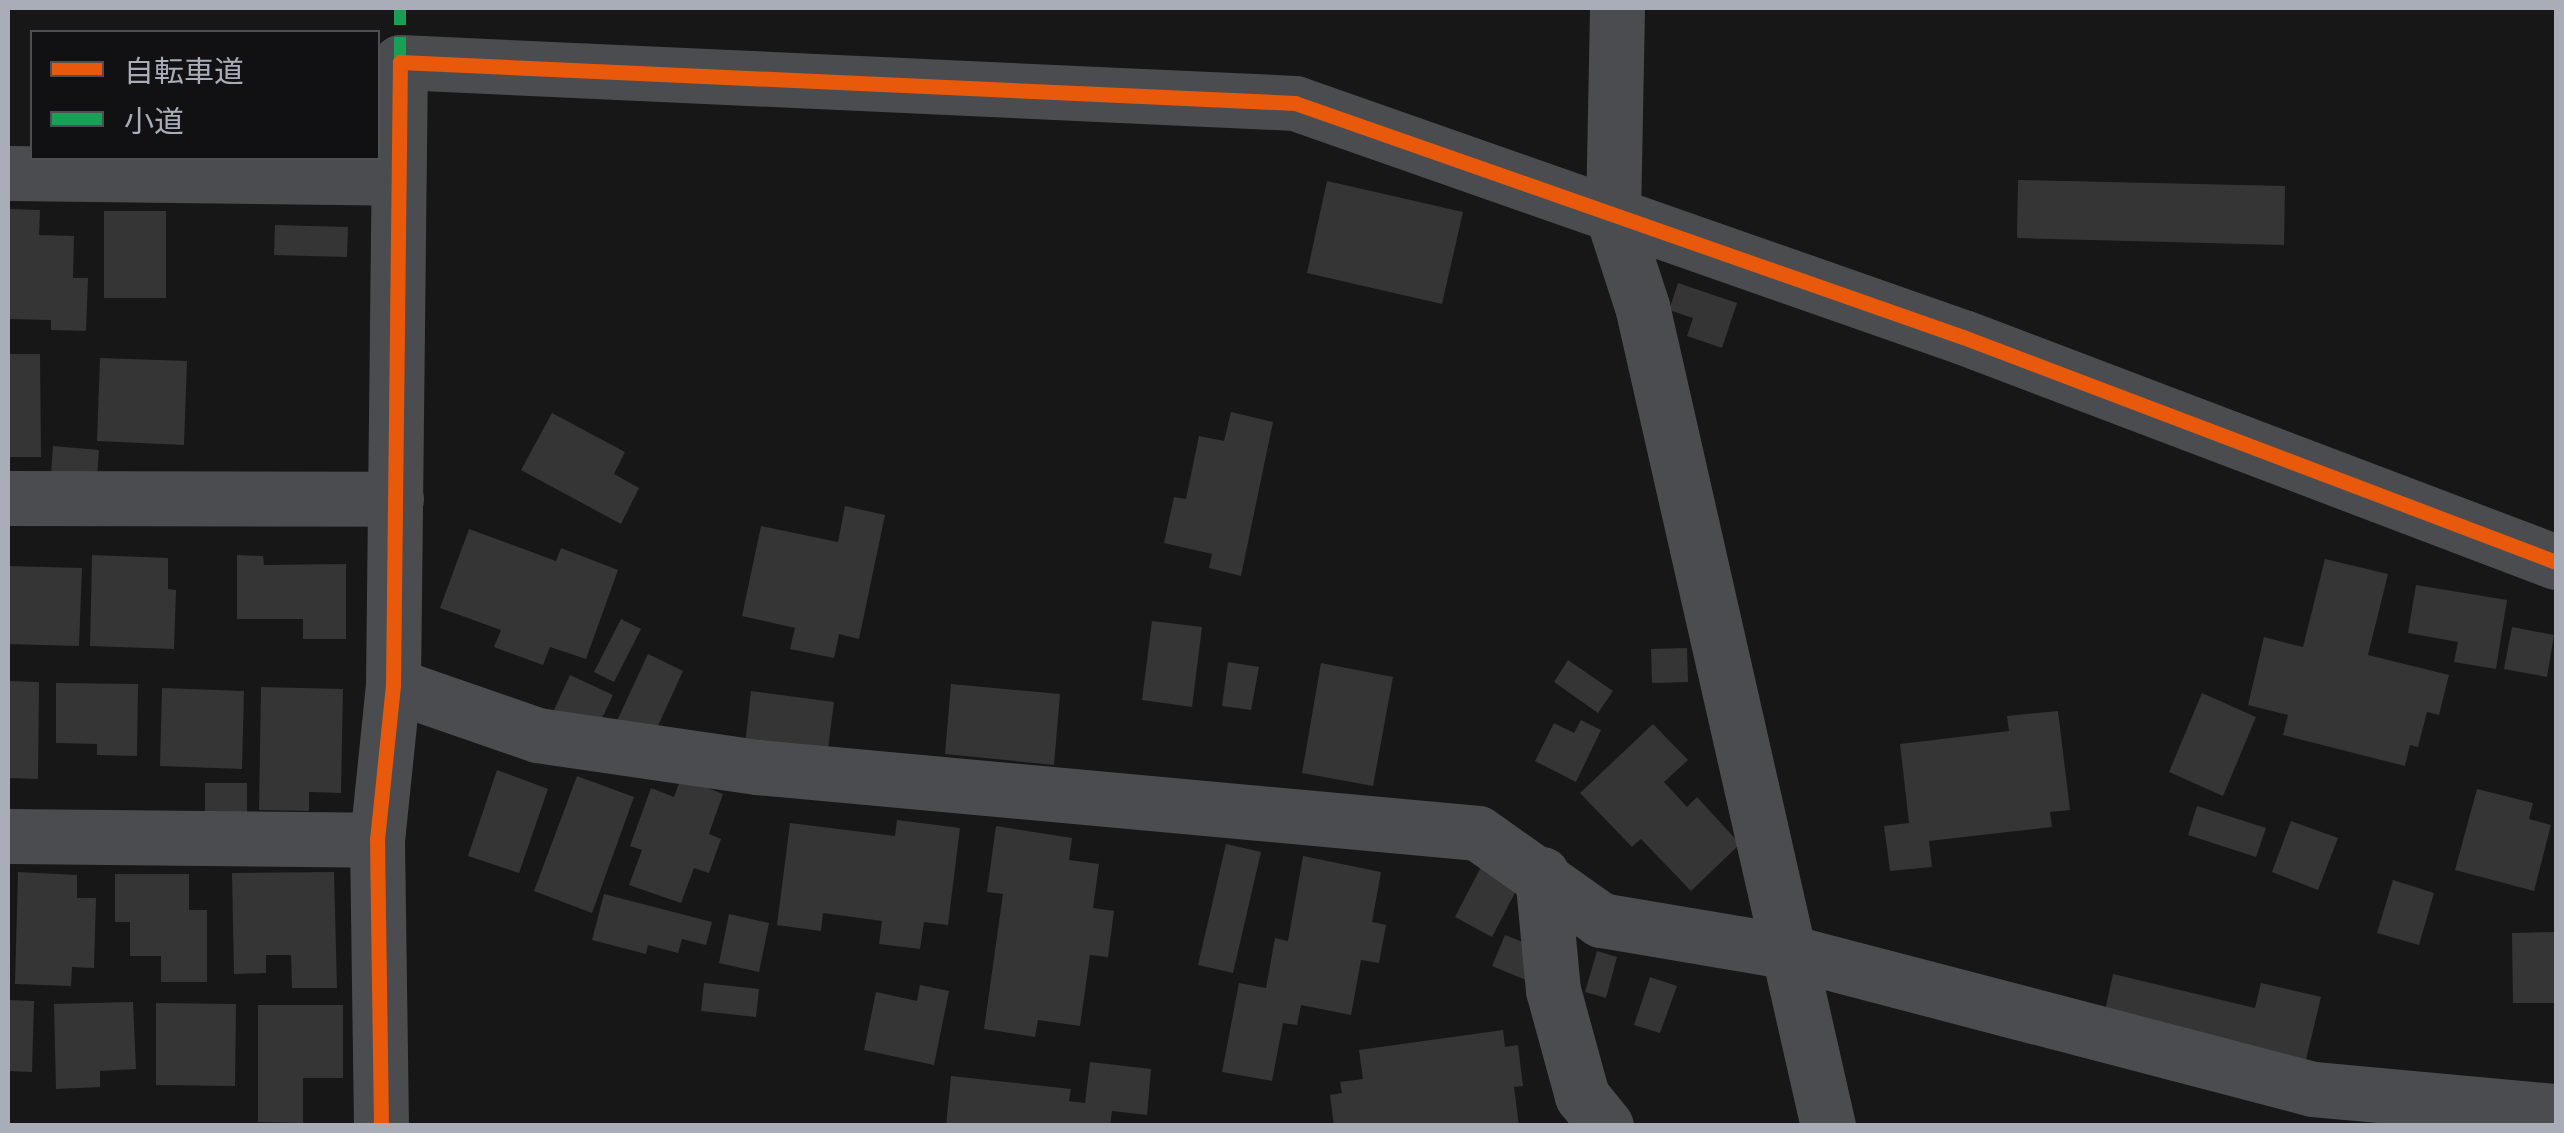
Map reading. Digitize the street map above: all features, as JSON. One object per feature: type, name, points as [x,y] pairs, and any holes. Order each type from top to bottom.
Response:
[{"type":"street","points":[[1617,8],[1613,217],[1642,306],[1785,951],[1828,1126]]},
{"type":"street","points":[[381,1126],[376,840],[393,685],[400,62],[1295,102],[1963,337],[2556,562]]},
{"type":"street","points":[[8,173],[398,178]]},
{"type":"street","points":[[8,498],[396,499]]},
{"type":"street","points":[[393,685],[536,734],[756,767],[1478,833],[1542,874],[1601,920],[1785,951],[2313,1089],[2556,1112]]},
{"type":"street","points":[[8,836],[376,840]]},
{"type":"street","points":[[1542,874],[1553,990],[1582,1096],[1606,1126]]},
{"type":"building","points":[[2018,180],[2285,186],[2284,245],[2017,238]]},
{"type":"building","points":[[1327,181],[1463,212],[1442,304],[1307,273]]},
{"type":"building","points":[[8,209],[40,210],[39,235],[74,236],[73,278],[88,278],[86,331],[51,330],[51,320],[8,319]]},
{"type":"building","points":[[104,211],[166,211],[166,298],[104,298]]},
{"type":"building","points":[[275,225],[348,227],[347,257],[274,255]]},
{"type":"building","points":[[1678,283],[1737,303],[1722,348],[1687,336],[1693,318],[1669,310]]},
{"type":"building","points":[[8,354],[40,354],[41,457],[8,457]]},
{"type":"building","points":[[100,358],[187,361],[184,445],[97,441]]},
{"type":"building","points":[[1231,412],[1273,422],[1241,576],[1209,568],[1212,554],[1164,543],[1174,497],[1186,499],[1199,436],[1224,441]]},
{"type":"building","points":[[552,413],[625,452],[614,474],[639,488],[621,524],[521,470]]},
{"type":"building","points":[[53,446],[99,450],[96,492],[50,488]]},
{"type":"building","points":[[845,506],[885,515],[859,639],[839,634],[834,658],[790,649],[795,628],[742,616],[761,526],[838,542]]},
{"type":"building","points":[[469,529],[556,561],[561,548],[618,570],[586,659],[550,647],[543,665],[494,647],[501,630],[440,608]]},
{"type":"building","points":[[92,555],[168,558],[168,589],[176,590],[174,649],[90,646]]},
{"type":"building","points":[[237,555],[263,556],[264,565],[346,564],[346,639],[303,639],[303,619],[237,619]]},
{"type":"building","points":[[2325,559],[2388,574],[2368,655],[2449,675],[2439,715],[2427,712],[2418,747],[2410,745],[2405,766],[2283,735],[2288,715],[2248,705],[2264,637],[2303,647]]},
{"type":"building","points":[[8,566],[82,568],[79,646],[8,644]]},
{"type":"building","points":[[2416,585],[2507,600],[2496,669],[2454,662],[2458,642],[2408,633]]},
{"type":"building","points":[[621,619],[641,629],[614,682],[594,672]]},
{"type":"building","points":[[1152,621],[1202,627],[1192,707],[1142,700]]},
{"type":"building","points":[[2512,627],[2554,635],[2547,677],[2504,669]]},
{"type":"building","points":[[1687,648],[1688,682],[1652,683],[1651,649]]},
{"type":"building","points":[[648,654],[683,671],[651,741],[615,725]]},
{"type":"building","points":[[1568,660],[1613,691],[1598,713],[1554,682]]},
{"type":"building","points":[[1228,662],[1259,667],[1251,710],[1222,706]]},
{"type":"building","points":[[1321,663],[1393,677],[1373,786],[1302,773]]},
{"type":"building","points":[[570,675],[613,695],[596,731],[554,710]]},
{"type":"building","points":[[8,681],[39,682],[38,779],[8,778]]},
{"type":"building","points":[[56,683],[138,684],[137,756],[97,755],[97,744],[56,743]]},
{"type":"building","points":[[951,684],[1060,694],[1054,765],[945,754]]},
{"type":"building","points":[[261,687],[343,689],[341,793],[309,792],[309,811],[259,810]]},
{"type":"building","points":[[162,688],[244,691],[242,769],[160,766]]},
{"type":"building","points":[[751,691],[834,702],[827,757],[745,745]]},
{"type":"building","points":[[2202,693],[2256,717],[2223,796],[2169,772]]},
{"type":"building","points":[[2058,711],[2070,810],[2050,812],[2052,827],[1929,841],[1932,867],[1890,871],[1884,826],[1909,823],[1900,744],[2009,731],[2007,716]]},
{"type":"building","points":[[1581,720],[1601,730],[1576,782],[1535,761],[1554,723],[1574,733]]},
{"type":"building","points":[[1653,724],[1688,760],[1664,782],[1687,807],[1697,797],[1740,844],[1691,891],[1641,839],[1632,847],[1580,793]]},
{"type":"building","points":[[497,770],[548,789],[519,873],[468,856]]},
{"type":"building","points":[[577,776],[634,797],[592,913],[534,891]]},
{"type":"building","points":[[681,778],[723,794],[709,834],[721,839],[709,873],[694,868],[681,903],[629,885],[642,850],[630,846],[651,788],[674,797]]},
{"type":"building","points":[[205,783],[247,783],[247,815],[205,815]]},
{"type":"building","points":[[2477,789],[2533,803],[2529,819],[2551,825],[2534,891],[2455,870]]},
{"type":"building","points":[[2197,806],[2266,828],[2256,857],[2188,835]]},
{"type":"building","points":[[897,820],[960,828],[948,925],[924,922],[920,949],[879,944],[882,921],[823,913],[821,931],[777,925],[790,823],[895,836]]},
{"type":"building","points":[[2291,821],[2338,838],[2318,890],[2272,872]]},
{"type":"building","points":[[996,826],[1072,838],[1069,860],[1099,864],[1093,908],[1114,911],[1108,957],[1090,955],[1080,1026],[1038,1020],[1035,1037],[984,1029],[1003,894],[987,892]]},
{"type":"building","points":[[1226,844],[1261,852],[1233,973],[1198,965]]},
{"type":"building","points":[[1303,856],[1381,872],[1372,922],[1386,925],[1379,963],[1361,960],[1351,1015],[1301,1005],[1297,1025],[1283,1023],[1272,1081],[1222,1072],[1239,983],[1266,988],[1275,938],[1288,941]]},
{"type":"building","points":[[1482,865],[1519,885],[1492,937],[1455,917]]},
{"type":"building","points":[[18,872],[77,875],[77,898],[96,898],[94,968],[72,967],[71,986],[15,984]]},
{"type":"building","points":[[334,872],[337,988],[292,988],[291,955],[266,955],[266,973],[234,974],[232,873]]},
{"type":"building","points":[[115,874],[189,874],[189,910],[207,910],[207,982],[161,982],[161,956],[130,956],[130,922],[115,922]]},
{"type":"building","points":[[2393,880],[2434,893],[2419,945],[2377,933]]},
{"type":"building","points":[[604,894],[712,922],[706,945],[682,939],[678,953],[648,945],[646,954],[592,940]]},
{"type":"building","points":[[729,914],[769,923],[759,972],[719,963]]},
{"type":"building","points":[[2556,932],[2556,1003],[2513,1003],[2512,933]]},
{"type":"building","points":[[1505,935],[1538,948],[1526,980],[1492,966]]},
{"type":"building","points":[[1597,951],[1617,957],[1606,998],[1585,992]]},
{"type":"building","points":[[2113,974],[2255,1008],[2261,983],[2321,997],[2304,1068],[2103,1020]]},
{"type":"building","points":[[1650,977],[1677,986],[1660,1033],[1634,1025]]},
{"type":"building","points":[[704,983],[759,989],[756,1017],[701,1011]]},
{"type":"building","points":[[920,985],[949,991],[934,1065],[864,1050],[876,992],[917,1001]]},
{"type":"building","points":[[8,1000],[34,1001],[32,1072],[8,1071]]},
{"type":"building","points":[[133,1002],[136,1069],[100,1071],[100,1087],[56,1089],[54,1004]]},
{"type":"building","points":[[156,1003],[236,1004],[235,1086],[156,1085]]},
{"type":"building","points":[[258,1005],[343,1005],[343,1078],[303,1078],[303,1123],[258,1122]]},
{"type":"building","points":[[1503,1030],[1505,1047],[1518,1045],[1523,1086],[1514,1087],[1519,1126],[1334,1126],[1330,1095],[1342,1093],[1340,1082],[1363,1079],[1359,1050]]},
{"type":"building","points":[[1090,1062],[1151,1069],[1147,1115],[1112,1111],[1110,1126],[946,1126],[951,1076],[1071,1089],[1069,1101],[1085,1103]]},
{"type":"marked path","points":[[400,8],[400,62]]},
{"type":"cycle path","points":[[381,1126],[377,840],[393,685],[400,62],[1295,103],[1963,337],[2556,562]]}]
